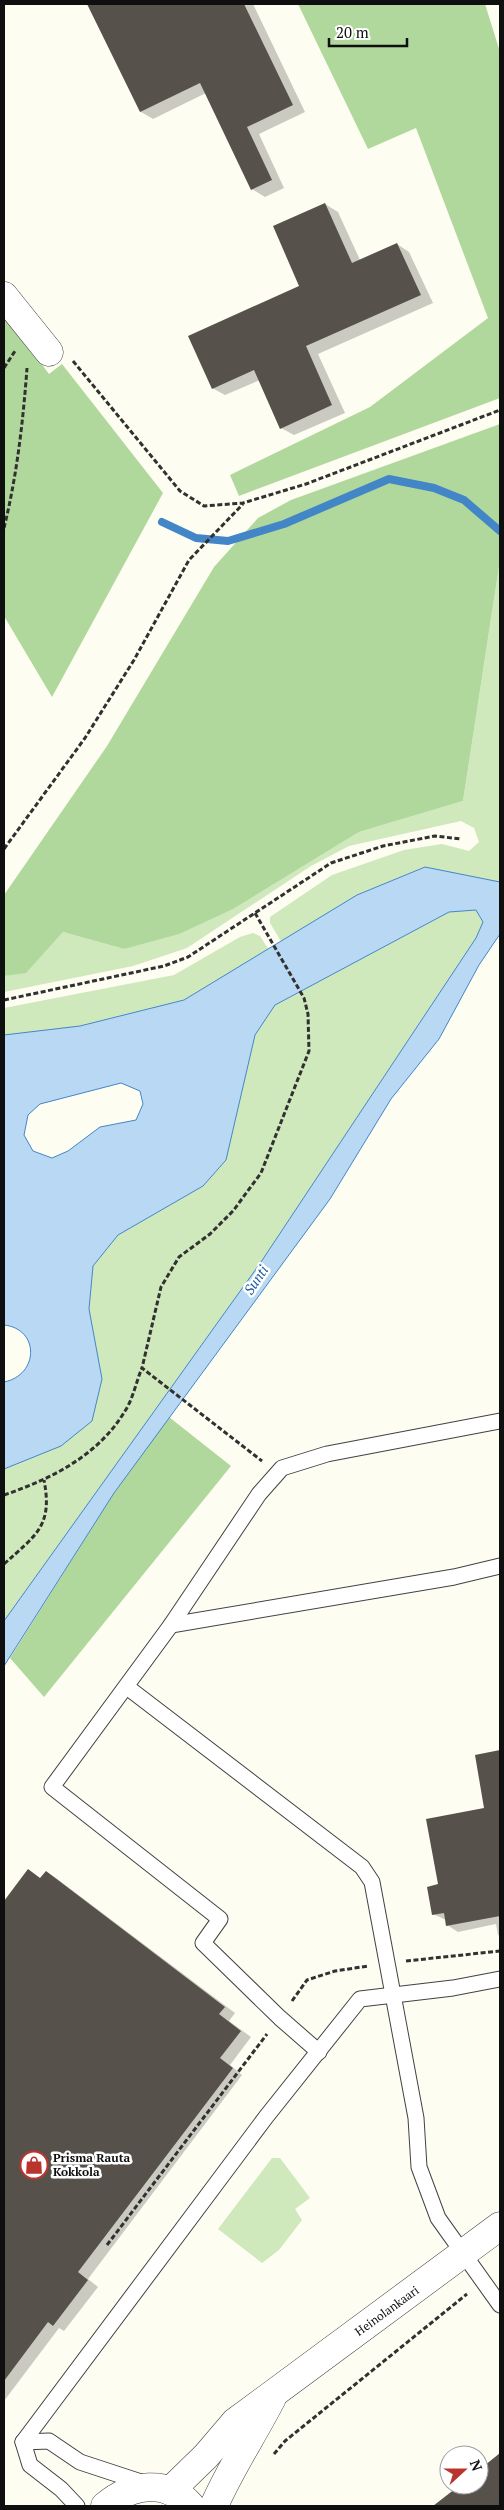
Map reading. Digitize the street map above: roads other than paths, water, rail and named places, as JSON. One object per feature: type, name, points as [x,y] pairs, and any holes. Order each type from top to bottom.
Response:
[{"type":"street","points":[[4,296],[29,330],[59,353]]},
{"type":"street","name":"Heinolankaari","points":[[172,2494],[235,2422],[500,2226]]},
{"type":"street","name":"Heinolankaari","points":[[214,2506],[228,2473],[252,2436],[274,2395]]},
{"type":"street","points":[[105,2506],[119,2495],[135,2488],[172,2494]]},
{"type":"lane","points":[[319,2052],[280,2018],[203,1943],[220,1919],[52,1787],[127,1687],[259,1494],[282,1468],[327,1454],[500,1421]]},
{"type":"lane","points":[[170,1626],[454,1577],[500,1566]]},
{"type":"lane","points":[[127,1687],[362,1867],[372,1882],[416,2118],[419,2166],[438,2218],[500,2305]]},
{"type":"lane","points":[[23,2442],[266,2117],[360,2000],[393,1994],[453,1988],[500,1979]]},
{"type":"lane","points":[[23,2442],[49,2441],[80,2462],[172,2494]]},
{"type":"lane","points":[[23,2442],[30,2465],[61,2489],[77,2506]]},
{"type":"water","name":"Sunti","points":[[425,867],[500,882],[500,934],[479,965],[439,1039],[391,1099],[330,1199],[114,1493],[4,1666],[4,1621],[261,1262],[476,938],[483,922],[476,910],[449,912],[275,1005],[255,1035],[226,1160],[203,1186],[118,1235],[93,1266],[89,1309],[102,1379],[92,1421],[61,1446],[4,1469],[4,1382],[16,1378],[24,1371],[29,1362],[31,1352],[29,1343],[24,1335],[16,1328],[4,1325],[4,1035],[80,1026],[184,1000],[357,895]],"holes":[[[121,1083],[140,1091],[143,1104],[136,1120],[100,1127],[68,1151],[52,1158],[33,1151],[24,1135],[28,1115],[40,1104]]]},
{"type":"waterway","points":[[162,522],[196,538],[228,541],[284,524],[389,479],[434,488],[464,500],[500,531]]},
{"type":"place","name":"Prisma Rauta Kokkola","points":[[34,2165]]}]
